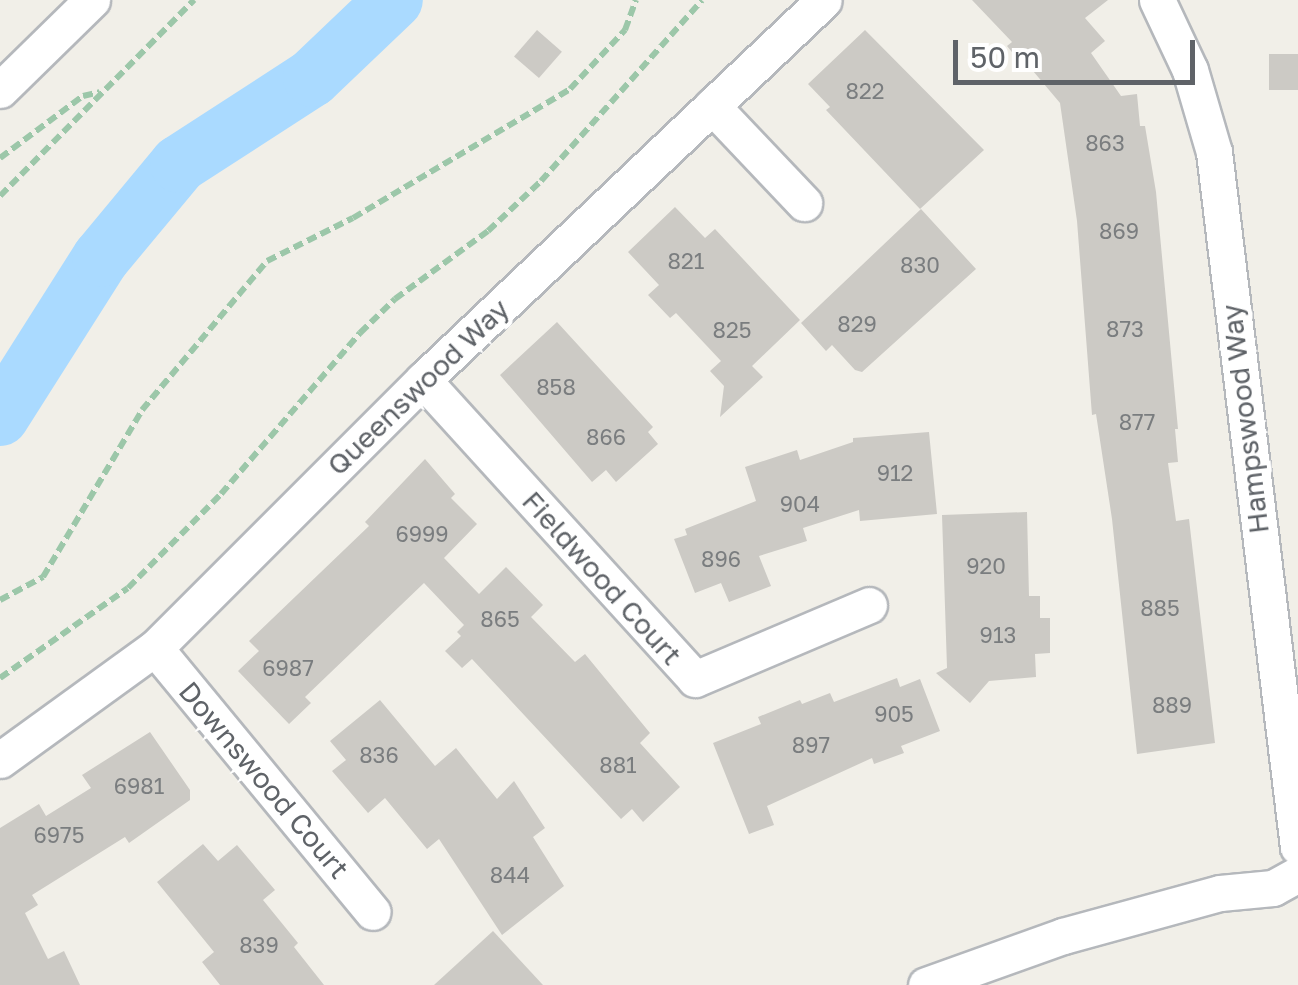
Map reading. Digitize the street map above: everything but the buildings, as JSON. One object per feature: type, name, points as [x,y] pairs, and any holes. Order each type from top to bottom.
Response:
[{"type":"street","points":[[0,90],[92,0]]},
{"type":"street","name":"Queenswood Way","points":[[0,760],[154,648],[423,380],[824,0]]},
{"type":"street","name":"Hampswood Way","points":[[1157,0],[1190,70],[1214,152],[1298,847]]},
{"type":"street","points":[[712,106],[804,203]]},
{"type":"street","name":"Fieldwood Court","points":[[423,380],[695,679],[870,605]]},
{"type":"street","name":"Downswood Court","points":[[154,648],[373,912]]},
{"type":"street","points":[[926,985],[1063,936],[1220,894],[1273,888],[1298,874]]},
{"type":"path","points":[[0,196],[194,0]]},
{"type":"path","points":[[0,600],[43,577],[142,410],[267,261],[353,218],[570,88],[624,30],[636,0]]},
{"type":"path","points":[[0,678],[128,588],[221,494],[360,333],[395,299],[488,230],[541,181],[702,0]]},
{"type":"path","points":[[0,158],[83,96],[102,91]]},
{"type":"waterway","points":[[0,417],[101,258],[179,164],[312,78],[394,0]]}]
